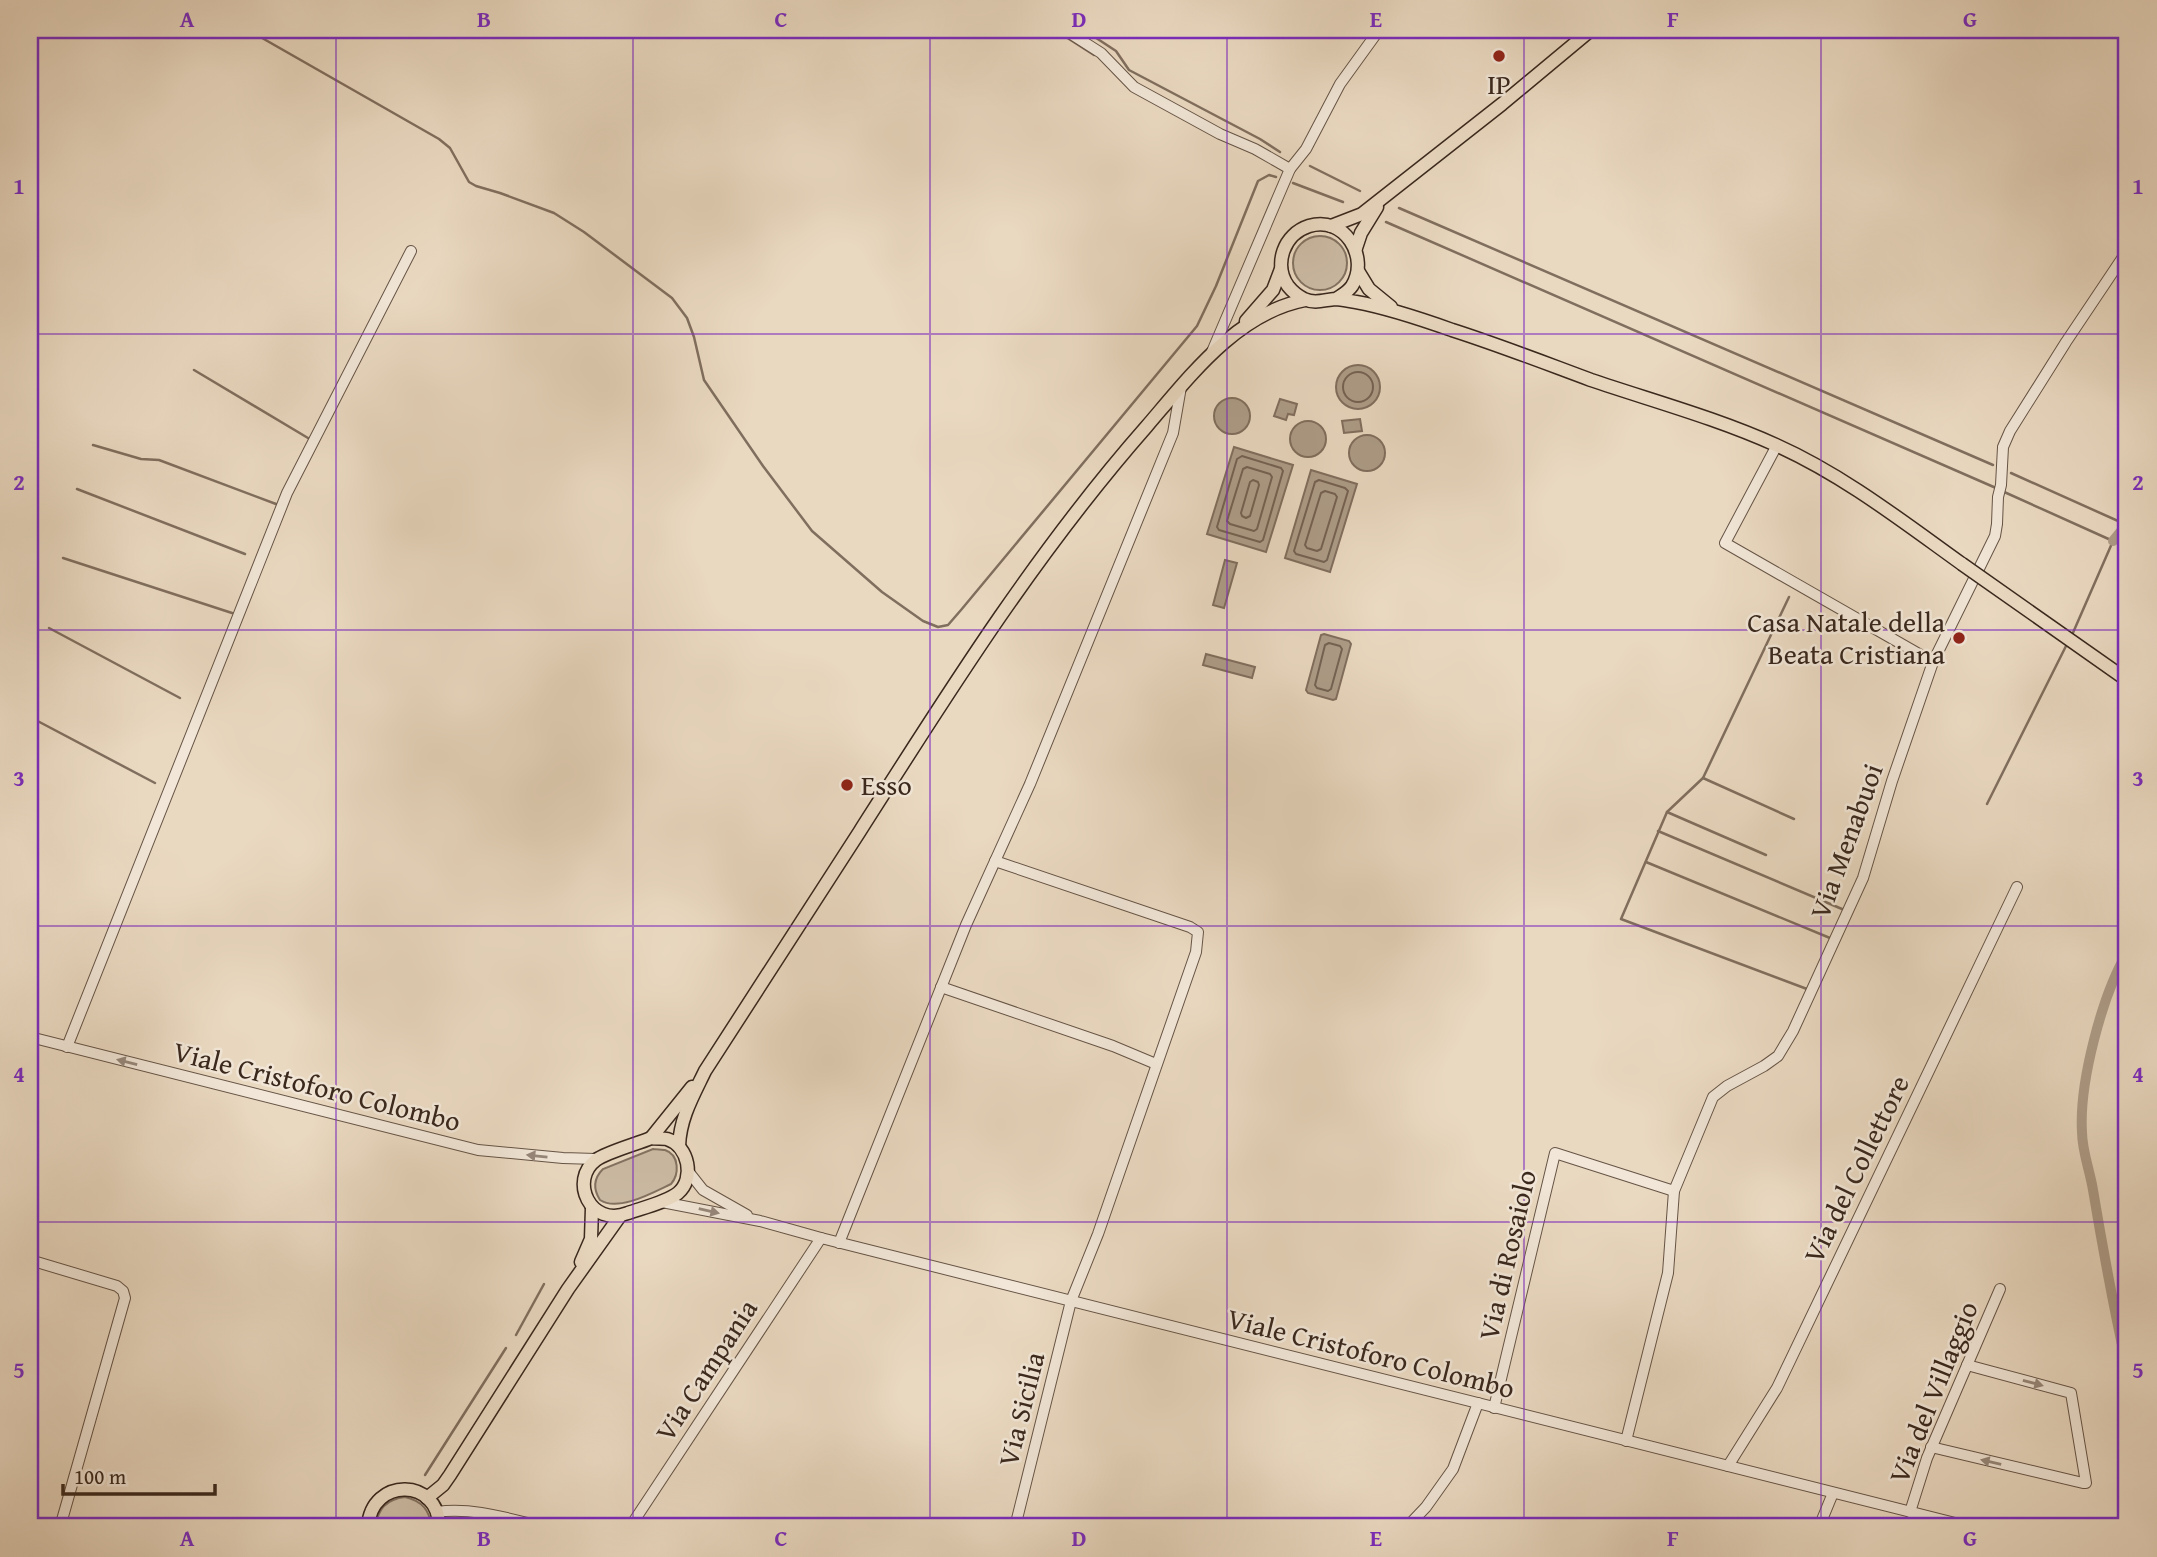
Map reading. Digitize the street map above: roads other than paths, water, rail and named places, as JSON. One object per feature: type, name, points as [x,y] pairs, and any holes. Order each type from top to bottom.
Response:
[{"type":"main road","points":[[1233,336],[1273,290],[1281,269],[1284,249],[1293,235],[1310,226],[1331,226],[1362,214],[1591,30]]},
{"type":"main road","points":[[1356,248],[1369,217],[1388,194]]},
{"type":"main road","points":[[1331,226],[1343,232],[1356,248],[1359,261],[1353,285],[1336,299]]},
{"type":"main road","points":[[1281,269],[1286,284],[1305,300]]},
{"type":"main road","points":[[1358,271],[1369,289],[1400,313]]},
{"type":"main road","points":[[651,1138],[705,1071],[1027,576],[1123,453],[1181,387],[1233,336],[1277,308],[1305,300],[1320,302],[1336,299],[1400,313],[1702,415],[1777,445],[1857,489],[2127,680]]},
{"type":"main road","points":[[679,1146],[684,1114],[705,1071]]},
{"type":"main road","points":[[651,1138],[668,1139],[679,1146],[686,1158],[688,1171],[685,1183],[677,1193],[620,1216],[604,1216],[592,1208],[584,1181],[587,1170],[596,1159],[651,1138]]},
{"type":"main road","points":[[568,1289],[591,1239],[592,1208]]},
{"type":"main road","points":[[427,1498],[443,1485],[450,1475],[568,1289],[620,1216]]},
{"type":"main road","points":[[368,1527],[371,1509],[384,1495],[401,1489],[411,1490],[427,1498],[437,1512],[439,1527]]},
{"type":"street","points":[[1065,30],[1101,53],[1134,87],[1290,169]]},
{"type":"street","points":[[1209,357],[1290,169],[1306,149],[1340,84],[1380,30]]},
{"type":"street","points":[[67,1047],[287,493],[411,251]]},
{"type":"street","name":"Via Menabuoi","points":[[1626,1441],[1668,1273],[1674,1191],[1713,1097],[1778,1056],[1793,1031],[1863,878],[1892,781],[1933,662],[1995,536],[2003,447],[2010,431],[2127,251]]},
{"type":"street","points":[[839,1243],[966,925],[1030,784],[1173,433],[1181,387]]},
{"type":"street","points":[[1777,445],[1725,543],[1933,662]]},
{"type":"street","name":"Via Sicilia","points":[[995,862],[1190,927],[1198,932],[1195,952],[1098,1234],[1072,1301],[1016,1527]]},
{"type":"street","name":"Via del Collettore","points":[[1728,1466],[1777,1388],[2017,887]]},
{"type":"street","points":[[941,987],[1112,1046],[1156,1064]]},
{"type":"street","name":"Viale Cristoforo Colombo","points":[[30,1037],[478,1150],[596,1159]]},
{"type":"street","name":"Via di Rosaiolo","points":[[1494,1408],[1555,1153],[1674,1191]]},
{"type":"street","name":"Viale Cristoforo Colombo","points":[[688,1171],[703,1190],[760,1221]]},
{"type":"street","name":"Viale Cristoforo Colombo","points":[[658,1202],[760,1221],[1971,1527]]},
{"type":"street","name":"Via Campania","points":[[630,1527],[821,1238]]},
{"type":"street","points":[[30,1260],[117,1286],[123,1291],[125,1298],[60,1527]]},
{"type":"street","name":"Via del Villaggio","points":[[1910,1512],[1931,1447],[2000,1289]]},
{"type":"street","points":[[1931,1447],[2086,1483],[2071,1393],[1967,1365]]},
{"type":"street","points":[[1407,1527],[1426,1507],[1453,1469],[1478,1403]]},
{"type":"street","points":[[1819,1527],[1833,1493]]},
{"type":"street","points":[[437,1512],[464,1510],[544,1527]]},
{"type":"water","points":[[1358,365],[1373,372],[1380,387],[1373,402],[1358,409],[1343,402],[1336,387],[1343,372]]},
{"type":"water","points":[[1232,398],[1245,403],[1250,416],[1245,429],[1232,434],[1219,429],[1214,416],[1219,403]]},
{"type":"water","points":[[1280,399],[1297,404],[1294,415],[1288,414],[1286,420],[1274,416]]},
{"type":"water","points":[[1360,419],[1362,431],[1344,433],[1342,421]]},
{"type":"water","points":[[1308,421],[1321,426],[1326,439],[1321,452],[1308,457],[1295,452],[1290,439],[1295,426]]},
{"type":"water","points":[[1367,435],[1380,440],[1385,453],[1380,466],[1367,471],[1354,466],[1349,453],[1354,440]]},
{"type":"water","points":[[1234,447],[1293,465],[1266,552],[1207,534]]},
{"type":"water","points":[[1311,470],[1357,484],[1330,572],[1285,558]]},
{"type":"water","points":[[1225,560],[1237,563],[1224,608],[1213,605]]},
{"type":"water","points":[[1321,635],[1349,641],[1351,644],[1336,699],[1333,700],[1308,693],[1306,690]]},
{"type":"water","points":[[1206,654],[1255,667],[1252,678],[1203,665]]},
{"type":"waterway","points":[[248,30],[439,139],[450,148],[469,182],[554,213],[584,232],[672,298],[687,318],[704,380],[812,531],[882,592],[923,621],[938,627],[948,625],[961,610],[1197,326],[1258,181],[1269,175],[1276,177]]},
{"type":"waterway","points":[[1055,30],[1094,55]]},
{"type":"waterway","points":[[1084,30],[1116,51],[1129,70],[1280,152]]},
{"type":"waterway","points":[[1310,166],[1360,191]]},
{"type":"waterway","points":[[1293,183],[1343,202]]},
{"type":"waterway","points":[[1399,208],[1993,465]]},
{"type":"waterway","points":[[1386,222],[1996,488]]},
{"type":"waterway","points":[[194,370],[308,438]]},
{"type":"waterway","points":[[93,445],[141,459],[159,460],[276,504]]},
{"type":"waterway","points":[[2011,473],[2127,525]]},
{"type":"waterway","points":[[77,489],[245,554]]},
{"type":"waterway","points":[[2002,491],[2113,541],[2072,635]]},
{"type":"waterway","points":[[2113,541],[2127,524]]},
{"type":"waterway","points":[[63,558],[232,613]]},
{"type":"waterway","points":[[1789,597],[1703,778],[1667,812],[1621,919],[1807,989]]},
{"type":"waterway","points":[[49,628],[180,698]]},
{"type":"waterway","points":[[1987,804],[2067,644]]},
{"type":"waterway","points":[[30,717],[155,783]]},
{"type":"waterway","points":[[1703,778],[1794,819]]},
{"type":"waterway","points":[[1667,812],[1766,855]]},
{"type":"waterway","points":[[1658,831],[1842,909]]},
{"type":"waterway","points":[[1646,862],[1830,938]]},
{"type":"waterway","points":[[2127,953],[2101,1015],[2088,1065],[2082,1112],[2083,1146],[2127,1368]]},
{"type":"waterway","points":[[516,1335],[544,1284]]},
{"type":"waterway","points":[[425,1475],[506,1348]]},
{"type":"place","name":"IP","points":[[1499,56]]},
{"type":"place","name":"Casa Natale della Beata Cristiana","points":[[1959,638]]},
{"type":"place","name":"Esso","points":[[847,785]]}]
